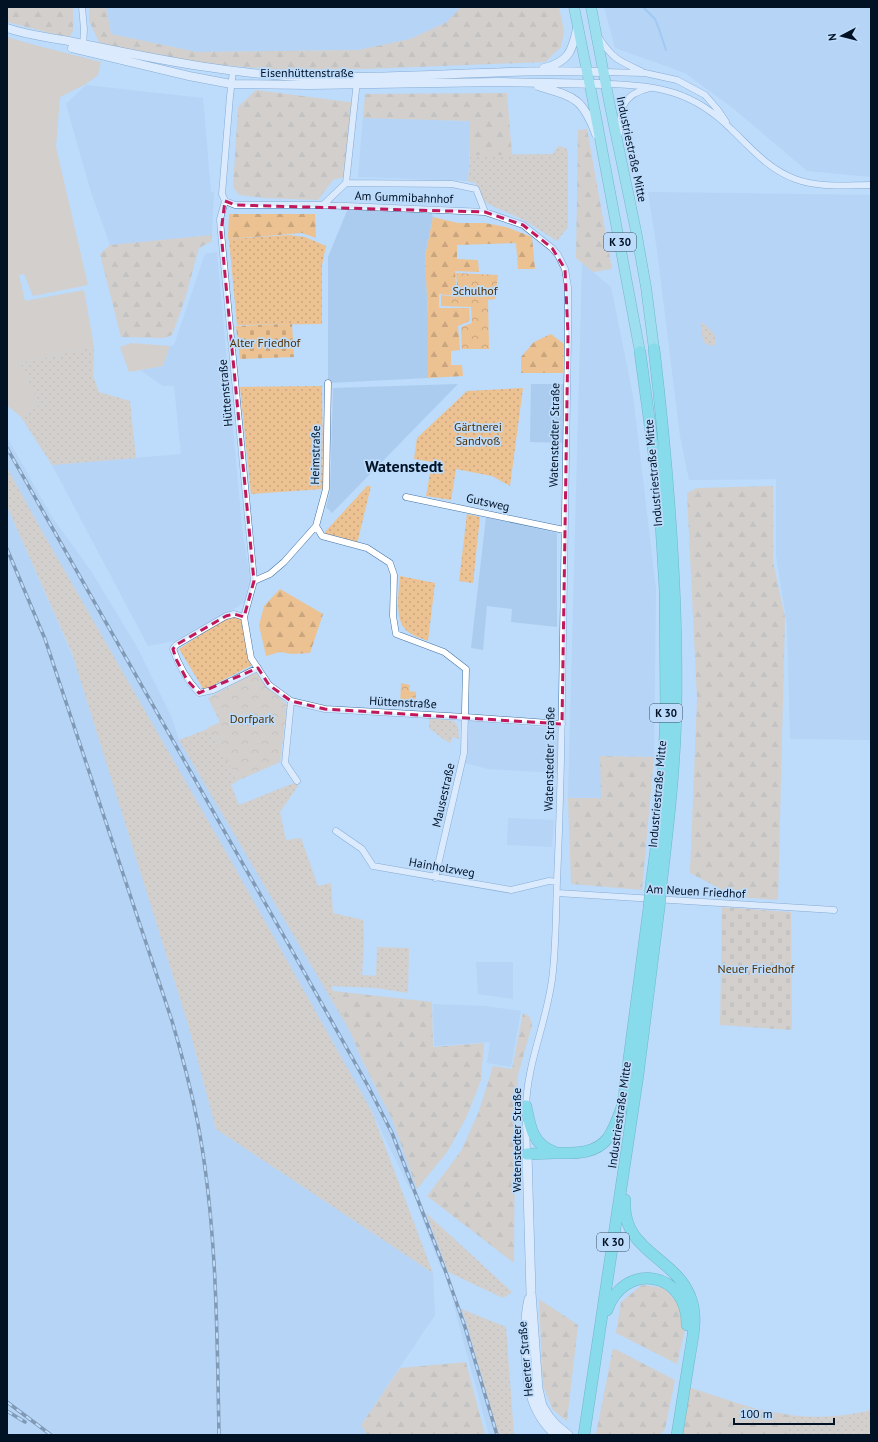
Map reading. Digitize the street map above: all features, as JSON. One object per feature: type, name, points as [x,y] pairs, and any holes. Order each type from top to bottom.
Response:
[{"type":"highway","name":"Industriestraße Mitte","points":[[654,349],[667,464],[675,587],[676,708],[671,803],[656,886]]},
{"type":"highway","name":"Industriestraße Mitte","points":[[584,1435],[638,1075],[656,886],[662,803],[666,718],[665,590],[659,491],[640,352]]},
{"type":"highway","name":"Industriestraße Mitte","points":[[556,1153],[577,1154],[589,1151],[600,1145],[608,1138],[623,1104],[654,908]]},
{"type":"highway","points":[[526,1106],[532,1131],[536,1139],[541,1146],[556,1153]]},
{"type":"highway","points":[[527,1154],[556,1153]]},
{"type":"highway","points":[[626,1155],[628,1178],[625,1206],[629,1229],[642,1244],[678,1276],[684,1284],[692,1301],[693,1328],[684,1378],[670,1435]]},
{"type":"highway","points":[[600,1332],[610,1302],[626,1285],[633,1281],[647,1278],[656,1279],[668,1284],[680,1296],[686,1312],[687,1331],[684,1378],[677,1435]]},
{"type":"main road","name":"K 30","points":[[574,7],[589,83]]},
{"type":"main road","name":"K 30","points":[[591,7],[606,84]]},
{"type":"main road","name":"Industriestraße Mitte","points":[[589,83],[640,352]]},
{"type":"main road","name":"Industriestraße Mitte","points":[[606,84],[636,231],[646,287],[654,349]]},
{"type":"main road","name":"Watenstedter Straße","points":[[527,1154],[530,1271]]},
{"type":"main road","name":"Heerter Straße","points":[[530,1271],[536,1380],[540,1399],[553,1422],[568,1435]]},
{"type":"main road","name":"Heerter Straße","points":[[531,1293],[526,1314],[528,1386],[539,1415],[556,1435]]},
{"type":"street","points":[[82,7],[83,47]]},
{"type":"street","points":[[531,71],[555,65],[565,59],[572,48],[578,26]]},
{"type":"street","name":"Eisenhüttenstraße","points":[[7,28],[32,35],[57,39],[189,76],[231,84],[357,81],[606,84]]},
{"type":"street","points":[[596,33],[606,49],[617,60],[645,73]]},
{"type":"street","name":"Eisenhüttenstraße","points":[[83,47],[233,72],[357,81],[531,71],[603,72]]},
{"type":"street","name":"Hüttenstraße","points":[[233,72],[222,194],[224,200],[220,219],[254,581],[244,617],[251,658],[269,685],[291,701],[325,708],[562,724]]},
{"type":"street","points":[[603,72],[645,73],[677,80],[705,95],[718,110],[730,128],[747,146],[778,171],[794,179],[807,183],[824,185],[871,185]]},
{"type":"street","name":"Am Gummibahnhof","points":[[323,205],[346,183],[357,81]]},
{"type":"street","points":[[530,83],[562,93],[580,103],[590,118],[602,148]]},
{"type":"street","points":[[606,84],[632,84],[669,90],[694,101],[730,128]]},
{"type":"street","points":[[619,150],[621,110],[632,94],[653,87]]},
{"type":"street","name":"Am Gummibahnhof","points":[[346,183],[452,184],[476,189],[485,212]]},
{"type":"street","name":"Am Gummibahnhof","points":[[224,200],[235,205],[323,205],[485,212],[522,225],[552,248]]},
{"type":"street","name":"Watenstedter Straße","points":[[527,1154],[526,1106],[530,1071],[534,1050],[546,1014],[553,972],[560,825],[568,287],[565,269],[558,255],[552,248]]},
{"type":"street","name":"Heimstraße","points":[[316,526],[326,489],[328,383]]},
{"type":"street","name":"Gutsweg","points":[[406,497],[564,530]]},
{"type":"street","points":[[254,581],[270,574],[284,562],[316,526]]},
{"type":"street","name":"Mausestraße","points":[[316,526],[322,536],[366,548],[390,563],[394,575],[393,616],[396,634],[444,652],[466,669],[464,753],[435,878]]},
{"type":"street","points":[[244,617],[234,614],[226,616],[176,644],[173,650],[187,680],[199,693],[213,690],[258,668]]},
{"type":"street","points":[[291,701],[285,763],[297,780]]},
{"type":"street","name":"Hainholzweg","points":[[336,831],[362,849],[373,866],[511,890],[549,881],[557,882]]},
{"type":"street","name":"Am Neuen Friedhof","points":[[557,893],[834,910]]},
{"type":"highlighted area","points":[[225,201],[235,205],[485,212],[523,225],[552,248],[565,269],[568,334],[562,724],[325,709],[291,701],[269,685],[258,668],[199,693],[187,680],[176,659],[173,649],[176,645],[226,616],[234,614],[244,617],[254,581],[221,232]]},
{"type":"shaded area","points":[[106,7],[461,7],[447,22],[410,39],[358,50],[197,52],[111,34]]},
{"type":"shaded area","points":[[604,7],[871,7],[871,177],[807,171],[734,109],[685,73],[615,48]]},
{"type":"shaded area","points":[[86,85],[203,98],[211,192],[214,192],[212,235],[110,245],[91,192],[66,104]]},
{"type":"shaded area","points":[[363,118],[471,121],[468,181],[358,177]]},
{"type":"shaded area","points":[[648,192],[871,195],[871,740],[790,739],[787,625],[776,555],[776,479],[689,480],[680,436],[657,250]]},
{"type":"shaded area","points":[[349,206],[431,210],[433,217],[425,257],[428,317],[428,378],[328,383],[328,257]]},
{"type":"shaded area","points":[[217,252],[242,528],[251,584],[245,602],[234,609],[174,641],[148,646],[52,465],[181,454],[174,386],[163,386],[140,370],[163,366],[170,346],[174,345],[205,254]]},
{"type":"shaded area","points":[[582,263],[611,287],[633,396],[656,589],[654,757],[601,756],[601,798],[568,798]]},
{"type":"shaded area","points":[[458,384],[332,513],[326,507],[330,492],[333,388]]},
{"type":"shaded area","points":[[531,384],[564,384],[563,443],[530,442]]},
{"type":"shaded area","points":[[7,437],[52,517],[91,571],[137,647],[171,716],[179,740],[351,1033],[362,1061],[392,1119],[417,1189],[410,1189],[372,1112],[7,468]]},
{"type":"shaded area","points":[[7,506],[75,662],[188,1024],[216,1129],[433,1273],[435,1315],[361,1425],[367,1435],[7,1435]]},
{"type":"shaded area","points":[[486,517],[557,533],[557,627],[511,622],[512,609],[487,606],[483,650],[471,648]]},
{"type":"shaded area","points":[[468,720],[558,729],[557,773],[488,769],[465,763]]},
{"type":"shaded area","points":[[508,818],[554,820],[552,847],[507,845]]},
{"type":"shaded area","points":[[476,962],[513,962],[513,999],[478,994]]},
{"type":"shaded area","points":[[433,1004],[485,1006],[521,1011],[511,1067],[487,1063],[490,1042],[434,1046]]},
{"type":"shaded area","points":[[420,1213],[426,1213],[448,1272],[440,1266]]},
{"type":"shaded area","points":[[453,1303],[461,1308],[466,1321],[498,1435],[489,1435]]},
{"type":"green space","points":[[7,7],[73,7],[73,31],[69,38],[7,22]]},
{"type":"green space","points":[[89,7],[106,7],[111,34],[197,52],[358,50],[410,39],[447,22],[461,7],[559,7],[564,31],[561,47],[545,62],[365,69],[282,70],[208,64],[101,46],[89,21]]},
{"type":"green space","points":[[7,37],[101,62],[98,75],[86,84],[60,97],[56,147],[88,285],[33,296],[24,274],[19,275],[25,301],[84,290],[94,347],[20,363],[39,405],[21,417],[7,404]]},
{"type":"green space","points":[[256,90],[357,103],[347,176],[333,180],[318,200],[265,198],[239,195],[233,187],[238,107]]},
{"type":"green space","points":[[507,93],[512,155],[470,155],[470,121],[363,118],[365,94]]},
{"type":"green space","points":[[587,129],[612,269],[593,272],[576,258],[578,130]]},
{"type":"green space","points":[[558,146],[566,148],[568,153],[568,227],[557,241],[524,220],[486,203],[475,183],[468,181],[470,155],[553,154]]},
{"type":"green space","points":[[229,214],[315,214],[316,238],[302,233],[228,239]]},
{"type":"green space","points":[[433,217],[458,223],[485,223],[506,227],[532,237],[535,269],[518,269],[516,243],[457,245],[457,259],[478,260],[479,272],[455,271],[457,296],[439,294],[439,308],[469,308],[470,321],[458,326],[460,350],[451,351],[451,365],[462,365],[463,376],[428,378],[428,317],[425,257]]},
{"type":"green space","points":[[212,235],[212,241],[199,248],[184,302],[172,335],[164,338],[121,337],[100,254],[110,245]]},
{"type":"green space","points":[[289,235],[305,237],[326,246],[322,265],[322,324],[237,325],[229,239]]},
{"type":"green space","name":"Schulhof","points":[[456,273],[498,275],[495,299],[488,300],[489,349],[462,349],[461,327],[472,323],[471,307],[441,306],[441,295],[458,297]]},
{"type":"green space","points":[[702,322],[715,335],[715,345],[710,345],[704,342],[702,335]]},
{"type":"green space","name":"Alter Friedhof","points":[[292,324],[294,357],[240,359],[236,326]]},
{"type":"green space","points":[[551,334],[564,344],[563,373],[521,373],[521,357],[534,342]]},
{"type":"green space","points":[[131,343],[170,346],[163,366],[129,372],[120,347]]},
{"type":"green space","points":[[94,347],[93,376],[99,392],[130,401],[136,458],[52,465],[21,417],[39,405],[20,363]]},
{"type":"green space","points":[[322,386],[323,489],[251,494],[240,387]]},
{"type":"green space","name":"Gärtnerei Sandvoß","points":[[523,388],[510,486],[492,476],[456,469],[451,500],[426,496],[432,462],[414,459],[417,438],[467,391]]},
{"type":"green space","points":[[7,468],[372,1112],[433,1273],[216,1129],[188,1024],[72,653],[7,506]]},
{"type":"green space","points":[[367,486],[371,486],[357,544],[327,536],[325,532]]},
{"type":"green space","points":[[773,486],[773,562],[785,617],[778,900],[736,897],[690,873],[697,699],[687,493],[697,488]]},
{"type":"green space","points":[[467,514],[480,517],[473,583],[459,581]]},
{"type":"green space","points":[[400,576],[435,583],[428,641],[411,634],[402,625],[398,604]]},
{"type":"green space","points":[[280,589],[323,614],[310,653],[292,654],[280,652],[266,656],[259,625],[264,606]]},
{"type":"green space","points":[[234,615],[242,618],[249,661],[252,665],[204,690],[179,649],[226,618]]},
{"type":"green space","name":"Dorfpark","points":[[256,672],[287,705],[280,762],[239,780],[207,728],[220,722],[208,698]]},
{"type":"green space","points":[[401,683],[410,685],[409,691],[416,692],[416,704],[400,705]]},
{"type":"green space","points":[[429,718],[454,721],[458,727],[459,739],[453,737],[450,743],[443,739],[429,728]]},
{"type":"green space","points":[[208,729],[239,780],[231,785],[239,805],[294,783],[298,786],[280,812],[286,840],[301,838],[318,886],[331,883],[333,913],[363,920],[364,937],[362,975],[376,976],[377,947],[409,948],[408,993],[376,988],[331,986],[351,1033],[179,740]]},
{"type":"green space","points":[[600,756],[654,757],[642,890],[571,884],[568,798],[601,798]]},
{"type":"green space","name":"Neuer Friedhof","points":[[722,907],[791,912],[792,1030],[720,1025]]},
{"type":"green space","points":[[333,991],[432,1002],[433,1047],[484,1043],[481,1080],[467,1116],[448,1151],[417,1189],[392,1119],[362,1060]]},
{"type":"green space","points":[[523,1013],[530,1017],[532,1025],[518,1075],[515,1143],[514,1263],[427,1196],[461,1151],[479,1111],[493,1066],[512,1069]]},
{"type":"green space","points":[[426,1213],[512,1292],[503,1298],[448,1272]]},
{"type":"green space","points":[[642,1285],[664,1288],[680,1306],[686,1325],[677,1364],[616,1333],[621,1302]]},
{"type":"green space","points":[[539,1299],[578,1325],[567,1421],[553,1410],[543,1386]]},
{"type":"green space","points":[[461,1309],[506,1327],[514,1435],[498,1435],[466,1321]]},
{"type":"green space","points":[[613,1348],[675,1380],[665,1429],[660,1435],[596,1434]]},
{"type":"green space","points":[[466,1362],[485,1435],[367,1435],[361,1425],[400,1368]]},
{"type":"green space","points":[[688,1387],[756,1408],[800,1416],[823,1417],[846,1415],[871,1410],[871,1435],[680,1435]]},
{"type":"green space","points":[[688,1387],[755,1409],[790,1415],[785,1435],[680,1435]]},
{"type":"waterway","points":[[643,7],[655,19],[666,50]]},
{"type":"railway","points":[[7,448],[290,947],[368,1086],[392,1133],[445,1270],[465,1327],[497,1435]]},
{"type":"railway","points":[[7,549],[45,639],[172,1021],[183,1059],[198,1124],[209,1201],[215,1279],[219,1435]]},
{"type":"railway","points":[[7,1402],[51,1435]]},
{"type":"railway","points":[[7,1411],[25,1422]]},
{"type":"district","name":"Watenstedt","points":[[404,466]]}]
